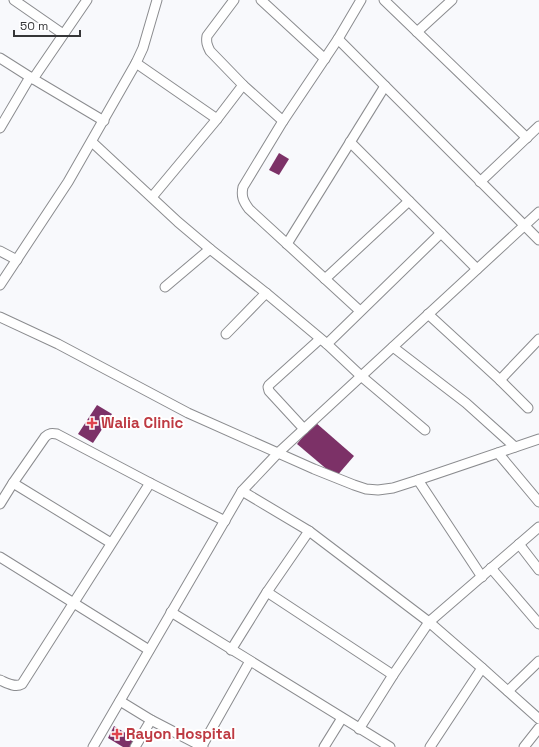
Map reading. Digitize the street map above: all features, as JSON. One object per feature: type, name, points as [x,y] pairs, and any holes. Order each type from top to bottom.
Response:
[{"type":"street","points":[[14,0],[24,3],[63,34]]},
{"type":"street","points":[[0,128],[32,78],[87,0]]},
{"type":"street","points":[[0,285],[68,182],[136,64],[143,48],[157,0]]},
{"type":"street","points":[[234,0],[207,36],[206,41],[210,50],[243,85],[284,121]]},
{"type":"street","points":[[260,0],[325,59]]},
{"type":"street","points":[[360,311],[246,206],[242,193],[243,186],[338,39],[361,0]]},
{"type":"street","points":[[384,0],[527,138]]},
{"type":"street","points":[[417,32],[452,0]]},
{"type":"street","points":[[338,39],[539,240]]},
{"type":"street","points":[[0,58],[104,120]]},
{"type":"street","points":[[136,64],[217,120]]},
{"type":"street","points":[[152,197],[217,120],[243,85]]},
{"type":"street","points":[[287,244],[385,86]]},
{"type":"street","points":[[480,182],[539,126]]},
{"type":"street","points":[[92,142],[178,222],[266,293],[425,430]]},
{"type":"street","points":[[350,142],[477,270]]},
{"type":"street","points":[[325,279],[409,202]]},
{"type":"street","points":[[93,747],[242,491],[278,453],[539,212]]},
{"type":"street","points":[[304,429],[269,391],[269,385],[324,342],[360,311],[441,233]]},
{"type":"street","points":[[165,287],[210,249]]},
{"type":"street","points":[[0,251],[16,260]]},
{"type":"street","points":[[226,334],[266,293]]},
{"type":"street","points":[[428,314],[500,380],[528,408]]},
{"type":"street","points":[[0,317],[58,344],[188,413],[278,453],[366,489],[378,490],[392,488],[539,439]]},
{"type":"street","points":[[500,380],[539,339]]},
{"type":"street","points":[[393,347],[466,403],[515,447]]},
{"type":"street","points":[[0,504],[45,437],[53,433],[58,434],[225,521]]},
{"type":"street","points":[[498,453],[539,502]]},
{"type":"street","points":[[418,480],[482,576]]},
{"type":"street","points":[[13,483],[111,543]]},
{"type":"street","points":[[0,680],[18,687],[22,684],[150,483]]},
{"type":"street","points":[[242,491],[309,531],[429,622],[539,719]]},
{"type":"street","points":[[359,728],[429,622],[539,527]]},
{"type":"street","points":[[231,650],[267,592],[309,531]]},
{"type":"street","points":[[518,544],[539,570]]},
{"type":"street","points":[[0,557],[149,650]]},
{"type":"street","points":[[491,568],[539,624]]},
{"type":"street","points":[[267,592],[393,675]]},
{"type":"street","points":[[171,612],[390,747]]},
{"type":"street","points":[[120,701],[151,720],[203,746],[250,661]]},
{"type":"street","points":[[508,691],[539,661]]},
{"type":"street","points":[[430,747],[482,668]]},
{"type":"street","points":[[324,747],[342,718]]},
{"type":"street","points":[[135,747],[151,720]]},
{"type":"street","points":[[524,747],[539,728]]},
{"type":"building","points":[[279,153],[289,159],[279,175],[269,170]]},
{"type":"building","points":[[97,405],[112,414],[93,443],[78,434]]},
{"type":"building","points":[[315,422],[354,456],[336,477],[297,444]]},
{"type":"building","points":[[114,726],[137,740],[133,747],[123,747],[108,738]]},
{"type":"place","name":"Walia Clinic","points":[[92,423]]},
{"type":"place","name":"Rayon Hospital","points":[[117,734]]}]
